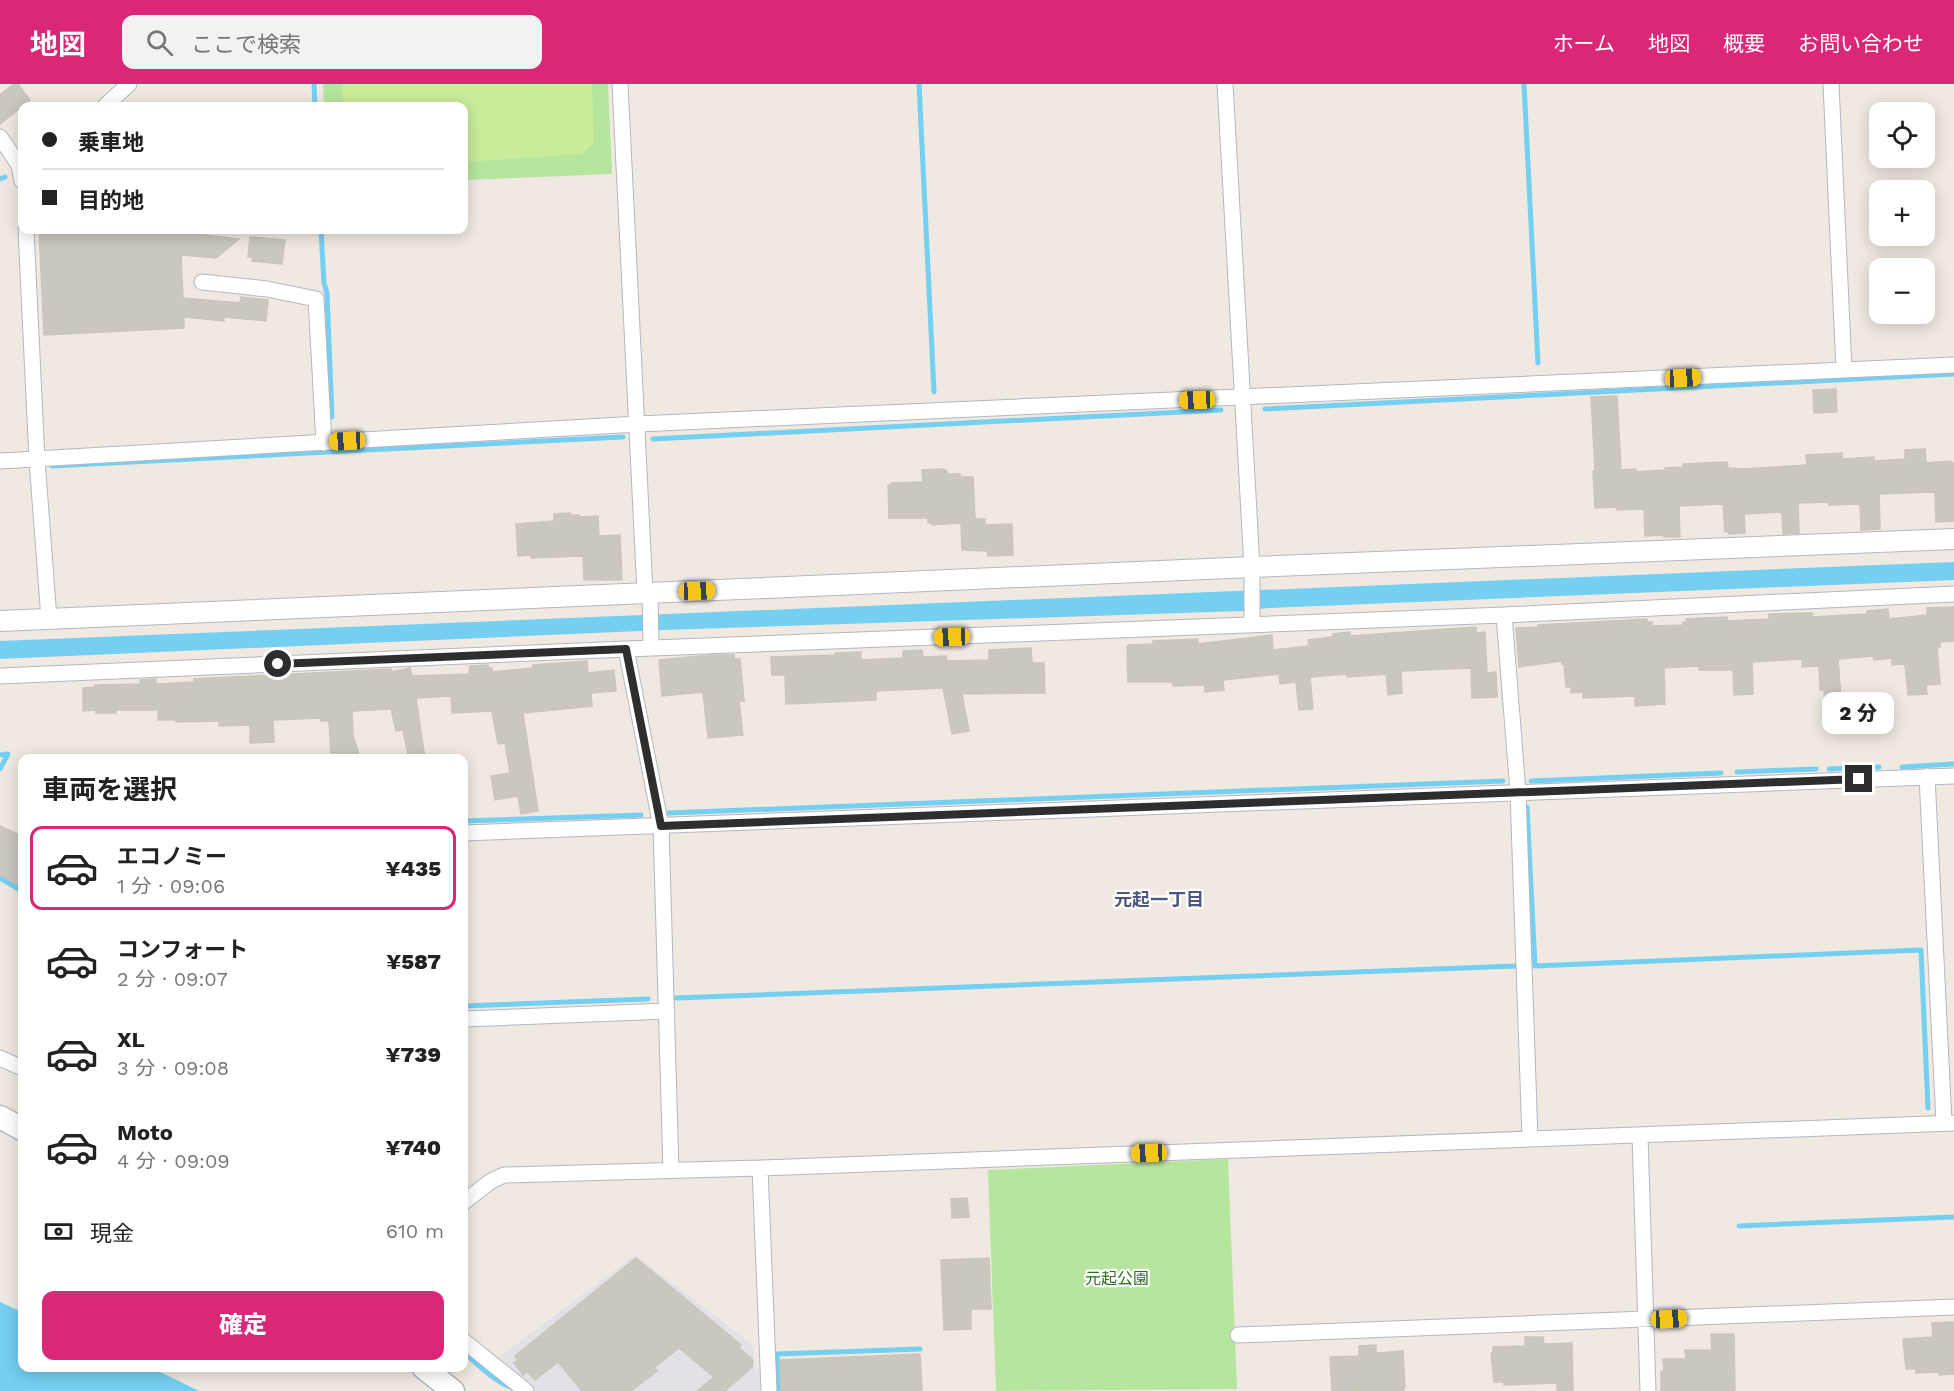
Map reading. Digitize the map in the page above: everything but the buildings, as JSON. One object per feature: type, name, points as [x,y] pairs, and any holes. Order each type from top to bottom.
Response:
[{"type":"main road","points":[[0,1117],[18,1127]]},
{"type":"main road","points":[[429,1372],[453,1391]]},
{"type":"street","points":[[109,102],[129,84]]},
{"type":"street","points":[[620,84],[651,644]]},
{"type":"street","points":[[1225,84],[1252,573],[1252,621]]},
{"type":"street","points":[[1831,84],[1844,370]]},
{"type":"street","points":[[0,137],[18,164]]},
{"type":"street","points":[[26,234],[36,459],[49,619]]},
{"type":"street","points":[[202,282],[267,289],[316,299],[324,443]]},
{"type":"street","points":[[0,461],[638,424],[1954,365]]},
{"type":"street","points":[[0,621],[1252,573],[1954,539]]},
{"type":"street","points":[[0,676],[626,649],[651,644],[1252,621],[1504,615],[1954,594]]},
{"type":"street","points":[[1504,615],[1518,792],[1530,1139]]},
{"type":"street","points":[[626,649],[661,826],[671,1170]]},
{"type":"street","points":[[468,833],[1954,776]]},
{"type":"street","points":[[468,1199],[491,1181],[504,1175],[760,1168],[1949,1123],[1927,777]]},
{"type":"street","points":[[468,1019],[667,1011]]},
{"type":"street","points":[[0,1058],[18,1066]]},
{"type":"street","points":[[1640,1135],[1648,1391]]},
{"type":"street","points":[[760,1168],[769,1391]]},
{"type":"street","points":[[1238,1335],[1954,1307]]},
{"type":"street","points":[[468,1344],[526,1391]]},
{"type":"shaded area","points":[[635,1255],[753,1345],[755,1369],[760,1369],[760,1391],[536,1391],[497,1359]]},
{"type":"green space","points":[[323,84],[608,84],[612,174],[468,180],[468,102],[324,102]]},
{"type":"green space","points":[[342,84],[592,84],[594,143],[582,154],[468,162],[468,102],[343,102]]},
{"type":"green space","name":"元起公園","points":[[1228,1159],[1237,1389],[996,1391],[988,1170]]},
{"type":"water","points":[[1954,562],[1954,580],[1268,608],[1242,611],[663,630],[0,659],[0,641]]},
{"type":"water","points":[[0,1302],[18,1310],[18,1372],[160,1372],[199,1391],[0,1391]]},
{"type":"water","points":[[468,1351],[518,1391],[504,1387],[468,1360]]},
{"type":"waterway","points":[[314,84],[315,102]]},
{"type":"waterway","points":[[919,84],[934,392]]},
{"type":"waterway","points":[[1524,84],[1538,363]]},
{"type":"waterway","points":[[0,179],[5,177]]},
{"type":"waterway","points":[[321,234],[324,283],[327,293],[332,417]]},
{"type":"waterway","points":[[1265,409],[1954,374]]},
{"type":"waterway","points":[[653,439],[1221,410]]},
{"type":"waterway","points":[[52,466],[623,437]]},
{"type":"waterway","points":[[0,755],[8,754],[0,769]]},
{"type":"waterway","points":[[1902,767],[1954,764]]},
{"type":"waterway","points":[[1829,769],[1879,767]]},
{"type":"waterway","points":[[1737,772],[1816,769]]},
{"type":"waterway","points":[[1531,781],[1721,773]]},
{"type":"waterway","points":[[668,813],[1503,781]]},
{"type":"waterway","points":[[1527,807],[1535,966],[1921,950],[1928,1108]]},
{"type":"waterway","points":[[468,821],[641,815]]},
{"type":"waterway","points":[[0,878],[18,889]]},
{"type":"waterway","points":[[676,998],[1516,966]]},
{"type":"waterway","points":[[468,1006],[648,999]]},
{"type":"waterway","points":[[1739,1226],[1954,1217]]},
{"type":"waterway","points":[[778,1391],[777,1354],[920,1349]]},
{"type":"district","name":"元起一丁目","points":[[1159,899]]},
{"type":"route","points":[[278,664],[626,649],[661,826],[1859,779]]}]
